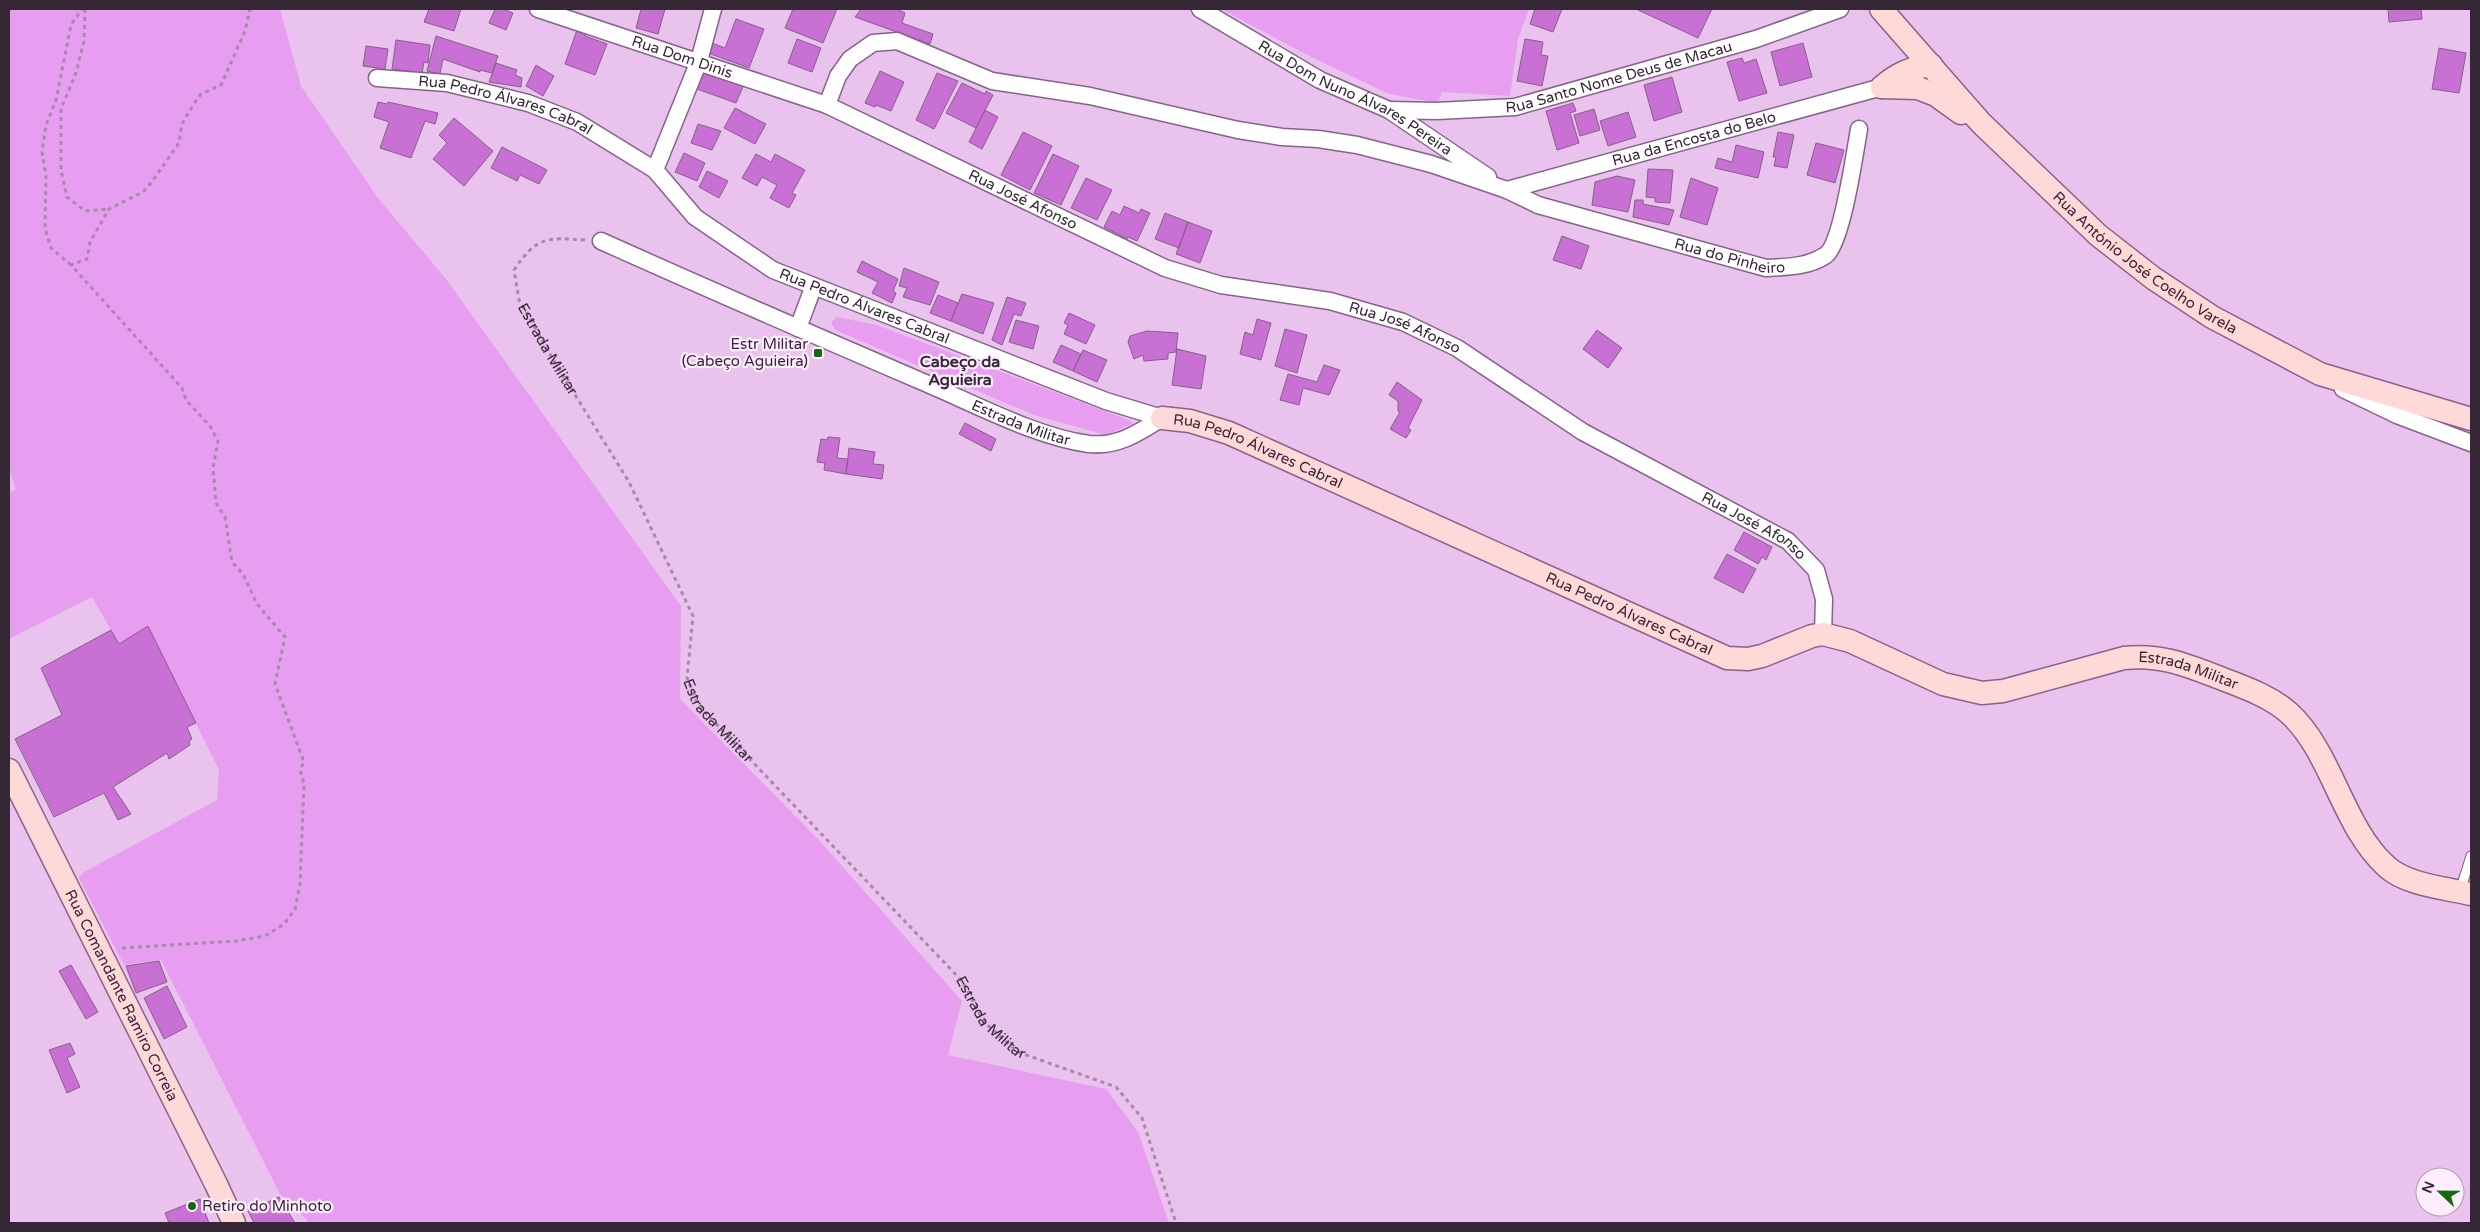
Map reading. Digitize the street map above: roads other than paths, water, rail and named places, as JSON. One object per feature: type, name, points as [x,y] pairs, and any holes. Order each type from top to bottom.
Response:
[{"type":"street","name":"Rua Dom Dinis","points":[[538,9],[827,105]]},
{"type":"street","points":[[655,170],[699,61],[714,9]]},
{"type":"street","name":"Rua Dom Nuno Álvares Pereira","points":[[1200,9],[1320,80],[1389,110],[1507,190]]},
{"type":"street","name":"Rua Santo Nome Deus de Macau","points":[[1389,110],[1437,111],[1515,107],[1756,39],[1840,9]]},
{"type":"street","name":"Rua António José Coelho Varela","points":[[1881,9],[1981,123],[2098,235],[2153,278],[2212,317],[2320,374],[2471,419]]},
{"type":"street","points":[[1889,81],[1904,58],[1902,33]]},
{"type":"street","points":[[827,105],[838,76],[850,59],[873,43],[898,41],[992,81],[1090,96],[1238,130],[1358,145],[1431,164],[1507,190]]},
{"type":"street","points":[[1889,81],[1914,67],[1931,65],[1927,79],[1918,88]]},
{"type":"street","name":"Rua Pedro Álvares Cabral","points":[[376,78],[447,83],[528,103],[577,122],[655,170],[695,217],[773,270],[813,288],[1106,400],[1162,418],[1190,421],[1229,434],[1727,658],[1748,659],[1762,656],[1812,636],[1823,634]]},
{"type":"street","points":[[1889,81],[1918,88],[1936,95],[1981,123]]},
{"type":"street","name":"Rua da Encosta do Belo","points":[[1507,190],[1889,81]]},
{"type":"street","name":"Rua José Afonso","points":[[827,105],[1165,268],[1221,286],[1330,301],[1402,322],[1457,348],[1583,432],[1788,541],[1816,570],[1824,599],[1823,634]]},
{"type":"street","name":"Rua do Pinheiro","points":[[1507,190],[1538,205],[1766,268],[1803,266],[1827,254],[1838,233],[1859,129]]},
{"type":"street","name":"Estrada Militar","points":[[601,241],[1040,432],[1090,444],[1108,444],[1129,438],[1162,418]]},
{"type":"street","points":[[798,328],[813,288]]},
{"type":"street","points":[[2320,374],[2334,385],[2398,415],[2471,443]]},
{"type":"street","name":"Estrada Militar","points":[[1823,634],[1850,641],[1943,684],[1982,693],[2003,691],[2124,658],[2141,656],[2172,659],[2245,688],[2269,699],[2298,722],[2312,742],[2370,850],[2387,867],[2410,880],[2466,892]]},
{"type":"street","name":"Rua Comandante Ramiro Correia","points":[[9,770],[234,1223]]},
{"type":"lane","points":[[2466,892],[2471,856]]},
{"type":"place","name":"Estr Militar (Cabeço Aguieira)","points":[[818,353]]},
{"type":"place","name":"Retiro do Minhoto","points":[[192,1206]]},
{"type":"district","name":"Cabeço da Aguieira","points":[[960,371]]}]
